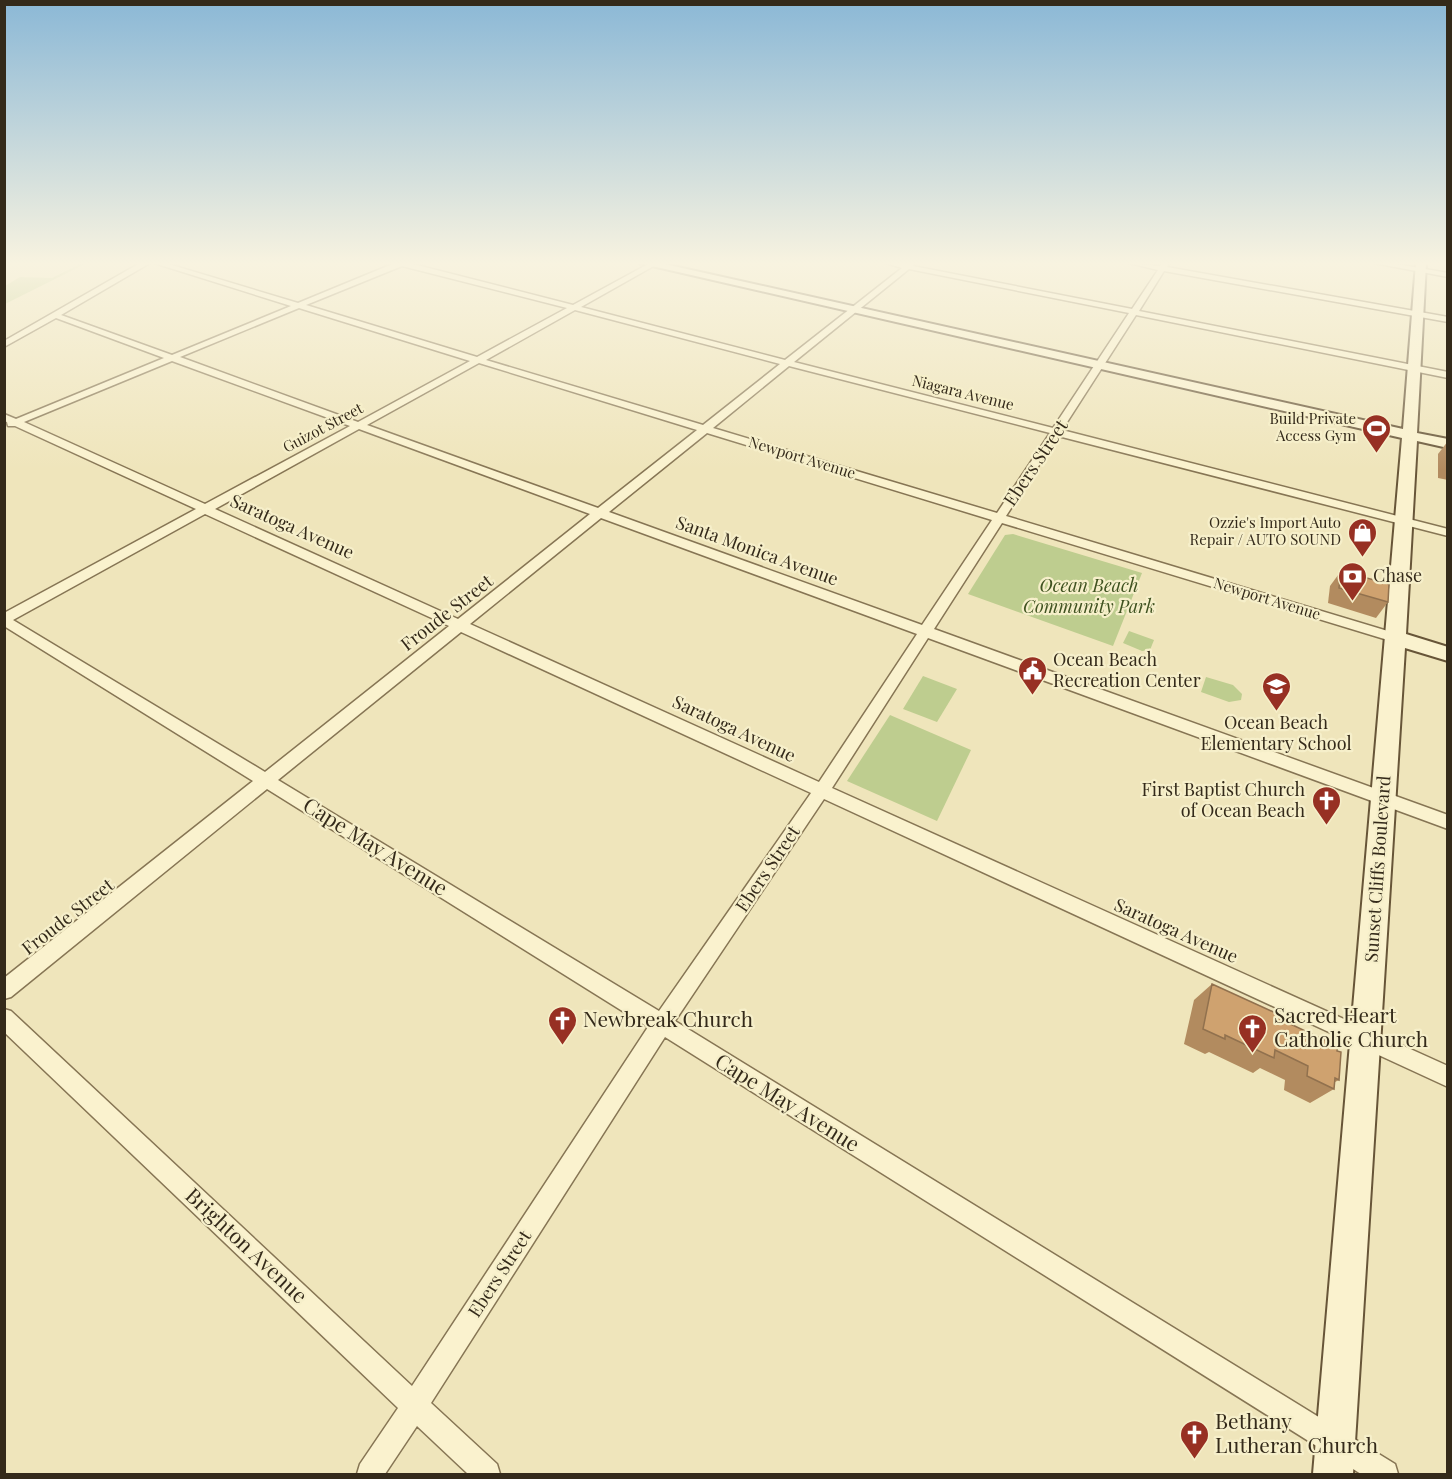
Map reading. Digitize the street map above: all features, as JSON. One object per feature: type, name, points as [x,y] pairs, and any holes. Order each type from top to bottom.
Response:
[{"type":"main road","points":[[951,332],[1448,444]]},
{"type":"main road","name":"Sunset Cliffs Boulevard","points":[[1334,1459],[1417,332]]},
{"type":"main road","name":"Newport Avenue","points":[[1396,638],[1448,654]]},
{"type":"street","points":[[4,345],[26,332]]},
{"type":"street","name":"Santa Monica Avenue","points":[[101,332],[1448,822]]},
{"type":"street","points":[[8,422],[235,332]]},
{"type":"street","name":"Newport Avenue","points":[[385,332],[1396,638]]},
{"type":"street","name":"Guizot Street","points":[[4,619],[531,332]]},
{"type":"street","name":"Niagara Avenue","points":[[668,332],[1448,533]]},
{"type":"street","name":"Froude Street","points":[[4,990],[826,332]]},
{"type":"street","name":"Ebers Street","points":[[370,1474],[661,1025],[821,791],[1121,332]]},
{"type":"street","points":[[1234,332],[1448,375]]},
{"type":"street","name":"Saratoga Avenue","points":[[8,422],[207,509],[1448,1077]]},
{"type":"street","name":"Cape May Avenue","points":[[4,619],[661,1025],[1334,1459],[1385,1474]]},
{"type":"street","name":"Brighton Avenue","points":[[4,1018],[487,1474]]},
{"type":"green space","name":"Ocean Beach Community Park","points":[[1013,534],[1142,573],[1113,646],[968,594],[1005,535]]},
{"type":"green space","points":[[1129,631],[1154,640],[1150,650],[1142,651],[1123,643]]},
{"type":"green space","points":[[923,676],[957,689],[937,722],[903,709]]},
{"type":"green space","points":[[1206,677],[1233,685],[1242,694],[1241,700],[1229,702],[1201,692]]},
{"type":"green space","points":[[890,715],[971,750],[937,821],[847,781]]},
{"type":"building","points":[[1341,571],[1389,584],[1388,602],[1339,588]]},
{"type":"building","points":[[1212,984],[1280,1015],[1280,1019],[1324,1040],[1324,1036],[1338,1042],[1337,1051],[1341,1052],[1339,1080],[1335,1078],[1334,1089],[1307,1076],[1308,1066],[1275,1050],[1274,1058],[1225,1035],[1225,1039],[1203,1029]]},
{"type":"place","name":"Build Private Access Gym","points":[[1377,454]]},
{"type":"place","name":"Ozzie's Import Auto Repair / AUTO SOUND","points":[[1362,558]]},
{"type":"place","name":"Chase","points":[[1352,602]]},
{"type":"place","name":"Ocean Beach Recreation Center","points":[[1032,696]]},
{"type":"place","name":"Ocean Beach Elementary School","points":[[1276,712]]},
{"type":"place","name":"First Baptist Church of Ocean Beach","points":[[1326,826]]},
{"type":"place","name":"Newbreak Church","points":[[562,1046]]},
{"type":"place","name":"Sacred Heart Catholic Church","points":[[1253,1054]]},
{"type":"place","name":"Bethany Lutheran Church","points":[[1194,1460]]}]
